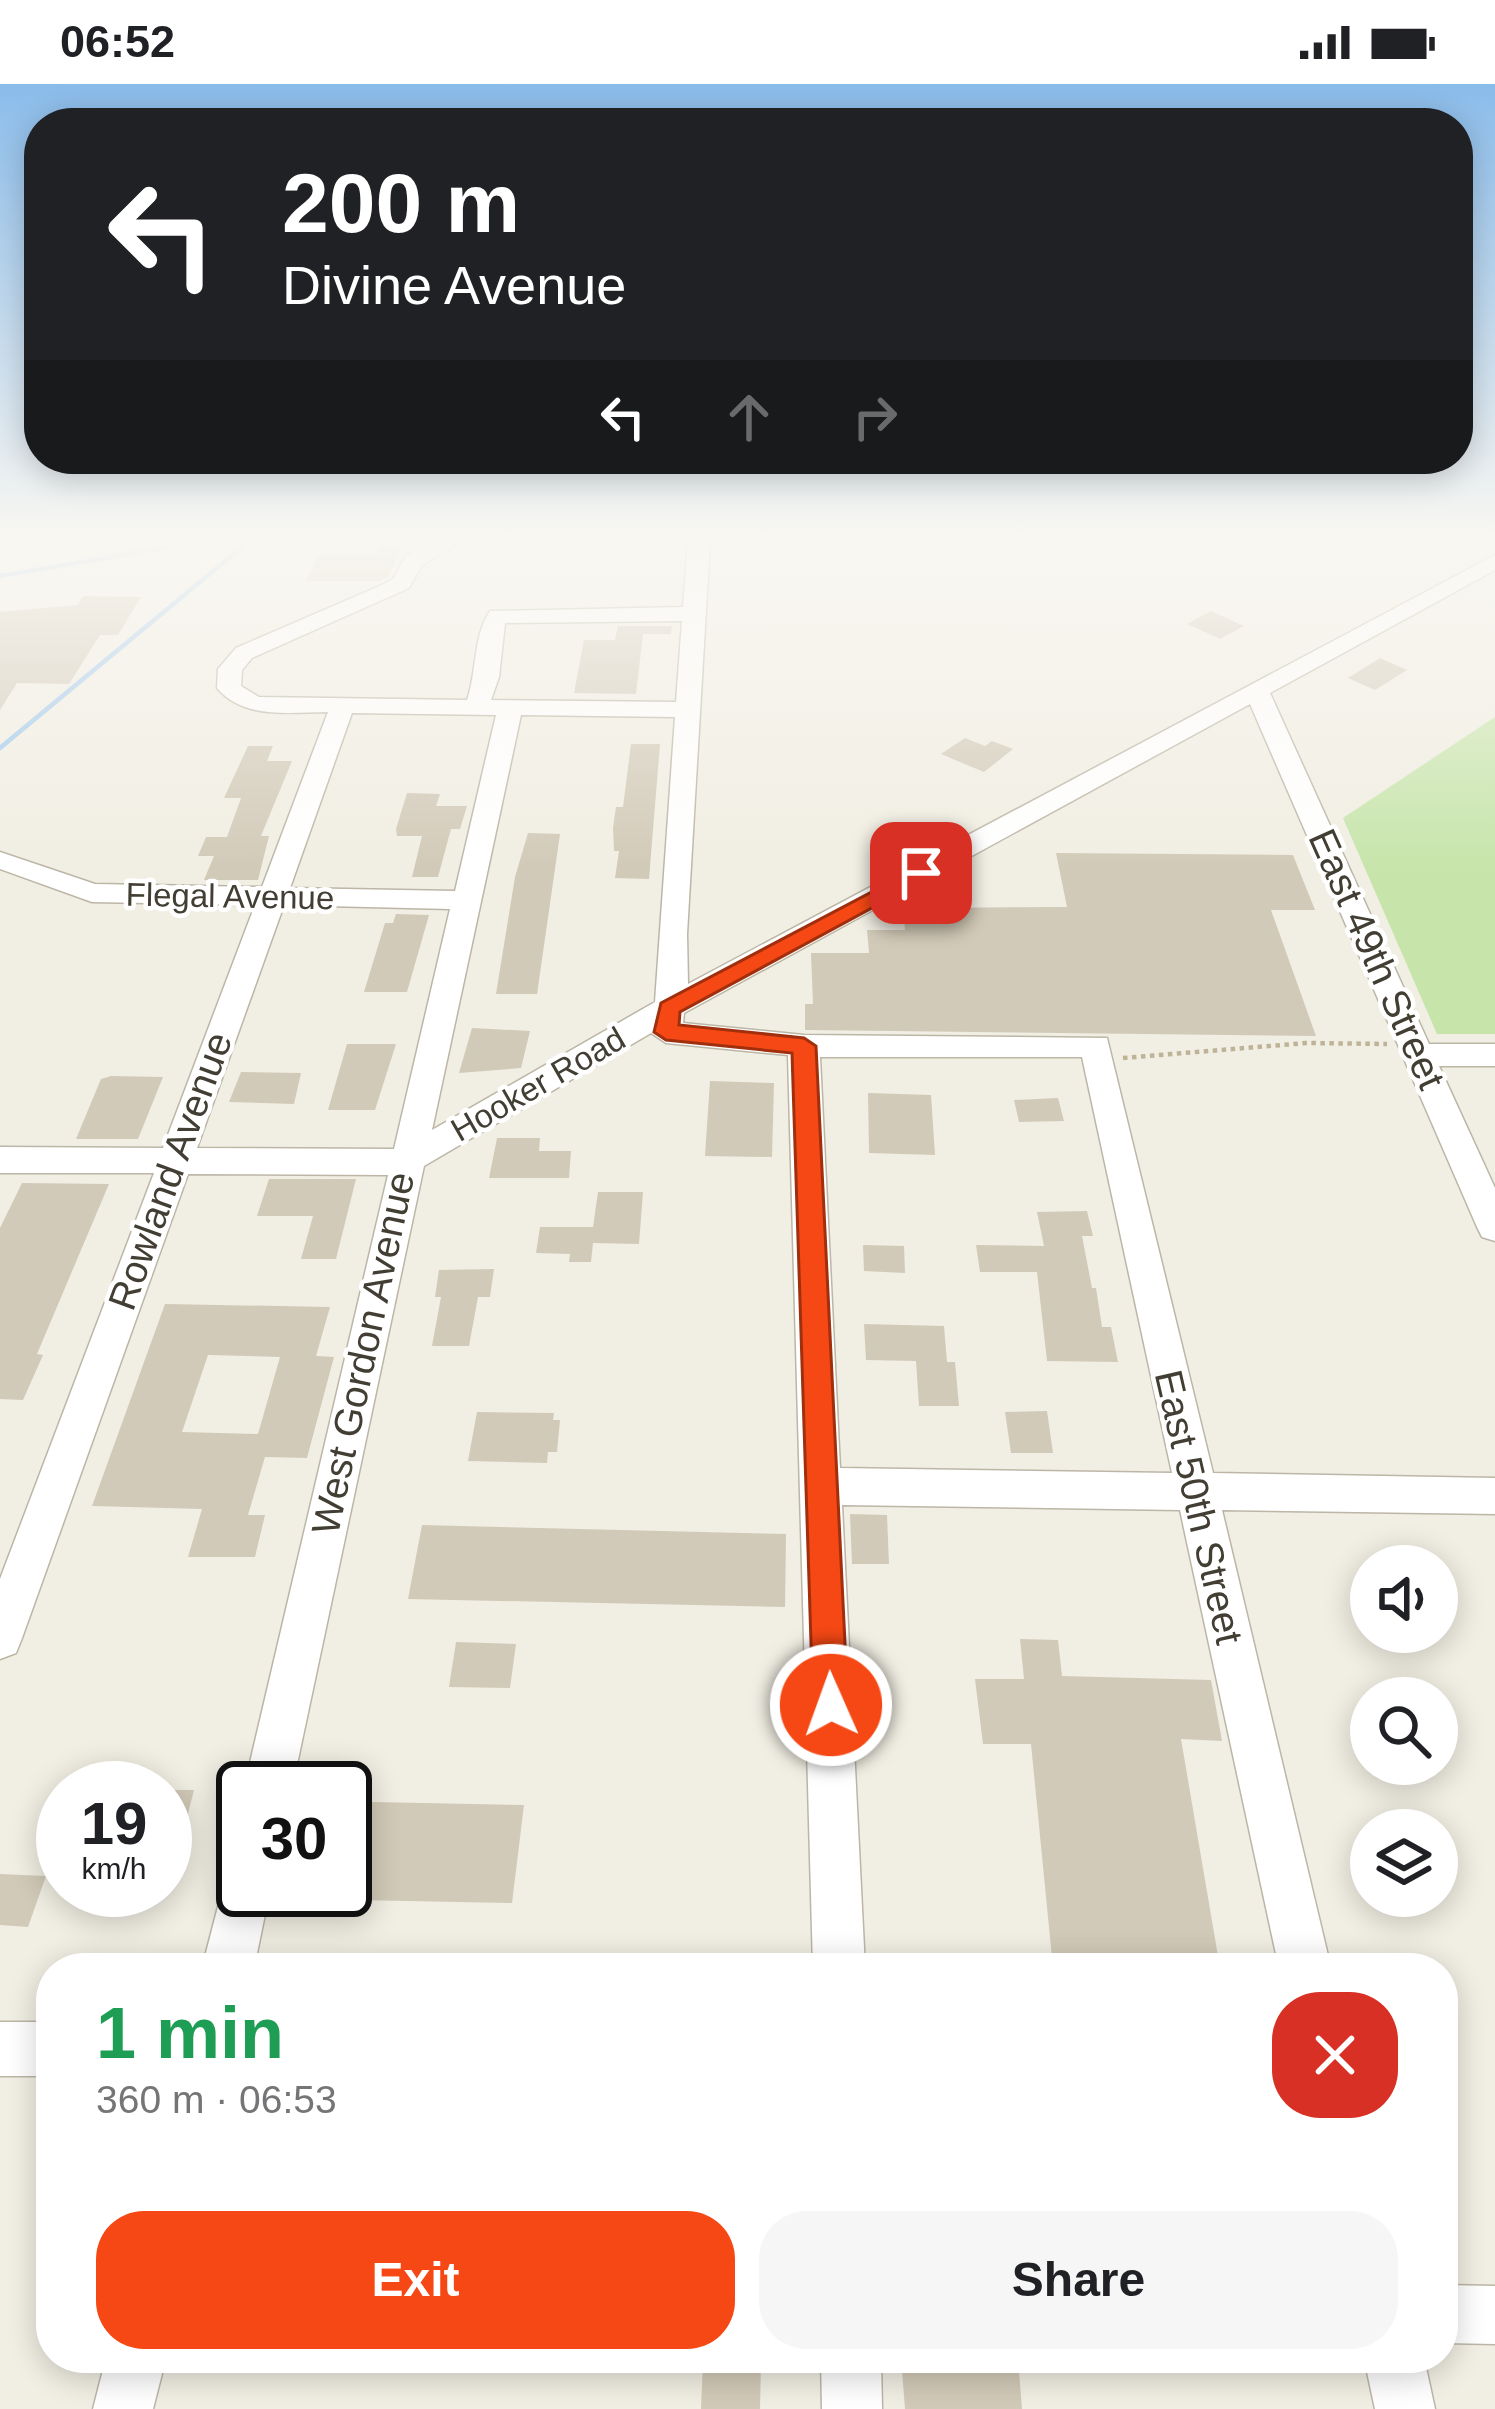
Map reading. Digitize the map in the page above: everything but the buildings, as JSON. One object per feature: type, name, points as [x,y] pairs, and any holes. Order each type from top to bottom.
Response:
[{"type":"street","points":[[250,650],[239,658],[227,681],[236,696],[250,702],[686,710]]},
{"type":"street","name":"West Gordon Avenue","points":[[274,1761],[404,1162],[467,900],[493,707],[487,677],[490,650]]},
{"type":"street","points":[[691,650],[668,1020],[804,1046],[1098,1055]]},
{"type":"street","name":"Hooker Road","points":[[404,1162],[1332,650]]},
{"type":"street","name":"East 49th Street","points":[[1257,692],[1495,1227]]},
{"type":"street","name":"Rowland Avenue","points":[[0,1638],[343,705]]},
{"type":"street","name":"Flegal Avenue","points":[[0,860],[92,893],[467,900]]},
{"type":"street","points":[[804,1046],[839,1953]]},
{"type":"street","points":[[1418,1049],[1495,1055]]},
{"type":"street","name":"East 50th Street","points":[[1098,1055],[1302,1953]]},
{"type":"street","points":[[0,1160],[404,1162]]},
{"type":"street","points":[[824,1486],[1495,1496]]},
{"type":"street","points":[[231,1953],[239,1917]]},
{"type":"street","points":[[0,2049],[36,2049]]},
{"type":"street","points":[[1458,2314],[1495,2315]]},
{"type":"street","points":[[124,2409],[132,2373]]},
{"type":"street","points":[[851,2373],[852,2409]]},
{"type":"street","points":[[1397,2373],[1405,2409]]},
{"type":"path","points":[[1098,1055],[1306,1043],[1418,1049]]},
{"type":"green space","points":[[1495,717],[1495,1034],[1437,1034],[1343,818]]},
{"type":"waterway","points":[[0,748],[117,650]]},
{"type":"route","points":[[831,1705],[804,1046],[666,1032],[669,1008],[921,873]]}]
